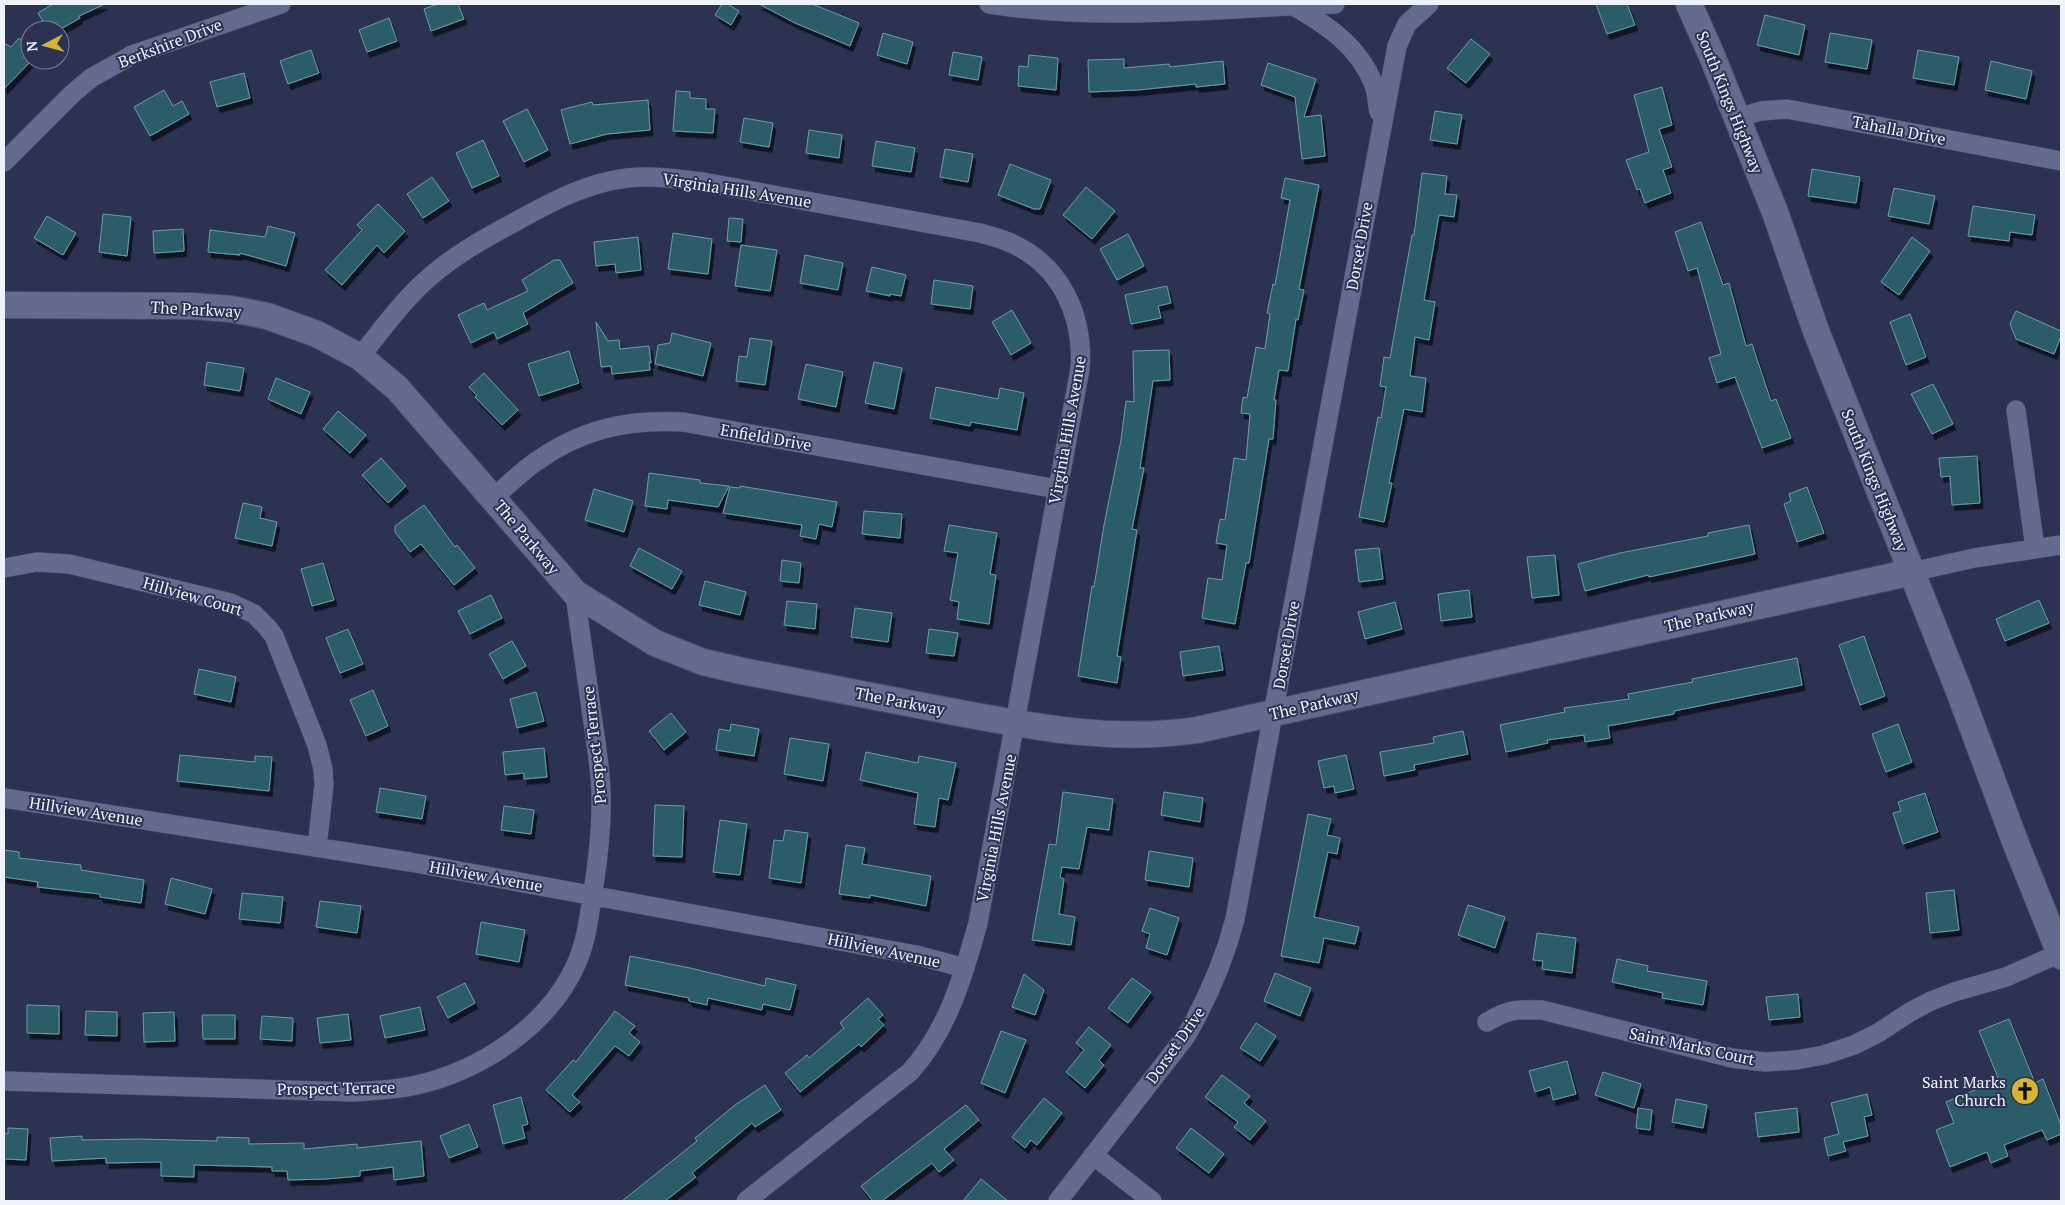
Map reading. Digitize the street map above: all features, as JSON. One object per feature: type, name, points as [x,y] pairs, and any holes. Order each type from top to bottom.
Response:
[{"type":"street","name":"Berkshire Drive","points":[[4,162],[72,94],[110,66],[141,51],[281,4]]},
{"type":"street","points":[[990,4],[1027,10],[1085,14],[1335,4]]},
{"type":"street","name":"Dorset Drive","points":[[1058,1201],[1186,1036],[1218,976],[1235,918],[1397,46],[1407,24],[1429,4]]},
{"type":"street","name":"South Kings Highway","points":[[1689,4],[1775,212],[1816,331],[1960,691],[2016,844],[2061,954]]},
{"type":"street","name":"Dorset Drive","points":[[1292,5],[1323,23],[1347,44],[1364,66],[1375,86],[1381,128]]},
{"type":"street","name":"Tahalla Drive","points":[[1737,118],[1761,111],[1787,109],[2061,161]]},
{"type":"street","name":"Virginia Hills Avenue","points":[[360,357],[406,300],[444,264],[476,243],[556,200],[592,185],[626,178],[663,177],[703,182],[980,233],[1012,243],[1041,262],[1056,278],[1069,299],[1077,320],[1081,341],[1080,369],[978,923],[965,968],[944,1024],[930,1048],[910,1072],[746,1201]]},
{"type":"street","name":"The Parkway","points":[[4,305],[231,308],[267,316],[298,326],[360,357],[397,388],[494,498],[520,532],[575,593],[655,643],[703,662],[742,671],[1016,723],[1094,734],[1141,736],[1197,730],[1912,572]]},
{"type":"street","points":[[2016,410],[2035,548]]},
{"type":"street","name":"Enfield Drive","points":[[494,498],[533,464],[572,441],[612,426],[656,420],[683,422],[1057,490]]},
{"type":"street","points":[[1912,572],[1974,558],[2061,545]]},
{"type":"street","name":"Hillview Court","points":[[4,568],[38,562],[69,564],[231,603],[254,614],[267,627],[280,649],[321,758],[324,795],[317,847]]},
{"type":"street","name":"Prospect Terrace","points":[[4,1081],[352,1092],[385,1090],[413,1086],[449,1075],[469,1066],[504,1046],[536,1019],[554,1000],[578,960],[586,934],[599,858],[601,792],[598,750],[575,593]]},
{"type":"street","name":"Hillview Avenue","points":[[4,798],[317,847],[592,895],[916,955],[965,968]]},
{"type":"street","name":"Saint Marks Court","points":[[1487,1022],[1501,1013],[1514,1009],[1542,1010],[1732,1058],[1765,1062],[1796,1060],[1824,1055],[1854,1045],[1880,1032],[1910,1012],[1931,1001],[1954,992],[2006,977],[2061,954]]},
{"type":"street","points":[[1093,1156],[1152,1201]]},
{"type":"building","points":[[53,4],[105,4],[79,16],[80,18],[70,24],[70,20],[42,20],[38,13]]},
{"type":"building","points":[[438,4],[458,4],[464,19],[431,31],[424,9]]},
{"type":"building","points":[[722,4],[727,4],[739,11],[731,25],[715,15]]},
{"type":"building","points":[[759,4],[812,4],[859,23],[850,46],[795,23]]},
{"type":"building","points":[[1596,4],[1627,4],[1635,25],[1607,34]]},
{"type":"building","points":[[1765,15],[1805,25],[1799,55],[1757,45]]},
{"type":"building","points":[[389,18],[397,41],[367,52],[359,30]]},
{"type":"building","points":[[883,33],[913,42],[907,64],[877,55]]},
{"type":"building","points":[[1830,33],[1872,40],[1867,69],[1825,62]]},
{"type":"building","points":[[20,39],[20,70],[22,70],[4,89],[4,43],[11,47]]},
{"type":"building","points":[[1471,39],[1490,54],[1466,83],[1447,68]]},
{"type":"building","points":[[311,50],[319,73],[288,84],[280,61]]},
{"type":"building","points":[[1918,50],[1959,57],[1954,85],[1913,78]]},
{"type":"building","points":[[953,52],[982,57],[978,80],[949,75]]},
{"type":"building","points":[[1029,55],[1058,58],[1056,90],[1018,86],[1019,66],[1028,67]]},
{"type":"building","points":[[1124,59],[1124,68],[1169,64],[1170,67],[1223,61],[1225,84],[1196,87],[1196,84],[1138,90],[1089,92],[1088,60]]},
{"type":"building","points":[[1991,61],[2032,71],[2026,99],[1985,90]]},
{"type":"building","points":[[1268,63],[1316,79],[1304,117],[1321,115],[1325,156],[1302,159],[1295,97],[1261,85]]},
{"type":"building","points":[[244,73],[250,98],[217,107],[210,82]]},
{"type":"building","points":[[1662,87],[1672,125],[1659,129],[1672,167],[1663,170],[1671,193],[1645,203],[1640,189],[1637,190],[1626,160],[1649,152],[1634,95]]},
{"type":"building","points":[[164,90],[173,106],[182,101],[189,114],[150,136],[134,107]]},
{"type":"building","points":[[676,91],[690,92],[690,98],[706,99],[706,109],[715,109],[713,133],[673,131]]},
{"type":"building","points":[[648,100],[650,130],[607,134],[570,144],[561,110],[592,102],[593,105]]},
{"type":"building","points":[[527,109],[548,150],[524,162],[503,121]]},
{"type":"building","points":[[1435,111],[1462,115],[1457,144],[1430,140]]},
{"type":"building","points":[[744,118],[773,123],[769,147],[740,142]]},
{"type":"building","points":[[809,130],[842,135],[839,158],[806,153]]},
{"type":"building","points":[[483,140],[499,176],[472,188],[456,153]]},
{"type":"building","points":[[876,141],[915,148],[911,172],[872,166]]},
{"type":"building","points":[[945,149],[973,154],[968,182],[940,177]]},
{"type":"building","points":[[1010,164],[1051,180],[1040,209],[1034,209],[998,195]]},
{"type":"building","points":[[1812,169],[1860,177],[1856,203],[1808,196]]},
{"type":"building","points":[[1422,173],[1447,176],[1445,194],[1457,195],[1454,217],[1439,215],[1424,300],[1435,302],[1429,340],[1415,337],[1410,376],[1426,378],[1422,412],[1404,409],[1389,483],[1392,483],[1384,522],[1359,517],[1378,417],[1381,418],[1386,387],[1380,386],[1384,357],[1390,358],[1412,235],[1414,235]]},
{"type":"building","points":[[432,177],[449,201],[423,218],[407,194]]},
{"type":"building","points":[[1285,178],[1319,185],[1299,289],[1304,290],[1298,320],[1296,319],[1288,371],[1279,370],[1274,400],[1276,400],[1273,439],[1269,439],[1249,563],[1246,563],[1235,624],[1202,618],[1208,578],[1222,580],[1227,545],[1216,543],[1220,519],[1225,520],[1234,458],[1246,460],[1250,414],[1241,413],[1243,397],[1247,398],[1256,347],[1265,349],[1270,314],[1267,313],[1273,284],[1275,285],[1290,200],[1281,198]]},
{"type":"building","points":[[1086,187],[1115,211],[1092,239],[1063,215]]},
{"type":"building","points":[[1894,188],[1935,196],[1929,224],[1888,216]]},
{"type":"building","points":[[378,204],[405,231],[384,253],[377,245],[342,285],[325,270],[362,230],[357,225]]},
{"type":"building","points":[[1973,206],[2035,215],[2032,235],[2010,232],[2009,241],[1968,236]]},
{"type":"building","points":[[103,214],[131,217],[127,256],[99,252]]},
{"type":"building","points":[[47,216],[76,233],[63,255],[34,238]]},
{"type":"building","points":[[729,218],[743,219],[741,242],[727,241]]},
{"type":"building","points":[[1701,222],[1723,285],[1729,283],[1746,346],[1752,344],[1771,401],[1776,399],[1791,438],[1762,448],[1735,377],[1717,383],[1709,358],[1721,354],[1697,268],[1688,271],[1675,232]]},
{"type":"building","points":[[268,226],[295,233],[286,266],[240,253],[240,255],[208,252],[210,230],[265,237]]},
{"type":"building","points":[[183,229],[184,251],[154,253],[153,231]]},
{"type":"building","points":[[673,233],[712,239],[708,274],[668,269]]},
{"type":"building","points":[[1128,234],[1144,266],[1117,280],[1100,249]]},
{"type":"building","points":[[638,237],[641,270],[616,273],[615,264],[596,266],[594,242]]},
{"type":"building","points":[[1912,237],[1930,251],[1899,295],[1881,282]]},
{"type":"building","points":[[741,245],[777,250],[770,291],[735,286]]},
{"type":"building","points":[[805,255],[843,263],[838,290],[800,283]]},
{"type":"building","points":[[554,260],[560,260],[573,283],[523,313],[528,324],[497,339],[494,332],[471,343],[458,315],[484,303],[487,310],[528,291],[522,280]]},
{"type":"building","points":[[872,267],[906,275],[901,296],[890,294],[890,296],[866,291]]},
{"type":"building","points":[[934,280],[973,286],[970,309],[931,304]]},
{"type":"building","points":[[1167,286],[1171,303],[1158,306],[1161,318],[1131,324],[1125,295]]},
{"type":"building","points":[[1012,310],[1031,343],[1011,355],[992,322]]},
{"type":"building","points":[[2016,311],[2061,331],[2054,354],[2016,339],[2010,324]]},
{"type":"building","points":[[1910,314],[1926,357],[1906,365],[1890,322]]},
{"type":"building","points":[[596,322],[608,341],[619,340],[620,349],[649,346],[650,370],[612,374],[611,366],[601,367]]},
{"type":"building","points":[[672,333],[711,343],[703,376],[655,364],[658,345],[670,343]]},
{"type":"building","points":[[750,338],[772,341],[765,385],[736,381],[739,356],[747,357]]},
{"type":"building","points":[[1169,350],[1170,380],[1153,381],[1140,468],[1144,468],[1132,529],[1137,530],[1117,656],[1121,657],[1117,683],[1078,676],[1092,586],[1094,587],[1121,440],[1126,401],[1134,402],[1133,351]]},
{"type":"building","points":[[569,351],[579,383],[539,396],[528,364]]},
{"type":"building","points":[[207,362],[244,368],[240,391],[204,385]]},
{"type":"building","points":[[874,362],[902,368],[894,409],[865,403]]},
{"type":"building","points":[[806,364],[843,372],[836,407],[798,399]]},
{"type":"building","points":[[484,373],[518,410],[502,425],[475,397],[477,396],[469,387]]},
{"type":"building","points":[[276,378],[310,392],[301,414],[268,399]]},
{"type":"building","points":[[1933,384],[1953,424],[1932,434],[1911,394]]},
{"type":"building","points":[[936,387],[998,399],[1000,388],[1024,393],[1017,430],[971,422],[970,426],[930,418]]},
{"type":"building","points":[[338,411],[366,435],[350,453],[323,429]]},
{"type":"building","points":[[1977,456],[1980,503],[1952,505],[1950,476],[1941,477],[1939,458]]},
{"type":"building","points":[[381,458],[406,486],[388,503],[362,475]]},
{"type":"building","points":[[649,473],[700,480],[700,483],[729,486],[718,507],[668,500],[667,509],[645,506]]},
{"type":"building","points":[[740,486],[837,502],[832,527],[819,524],[816,539],[800,536],[802,525],[723,513],[730,487],[740,488]]},
{"type":"building","points":[[1807,487],[1824,533],[1797,542],[1784,504],[1791,501],[1789,494]]},
{"type":"building","points":[[594,489],[633,501],[624,532],[585,520]]},
{"type":"building","points":[[243,503],[262,507],[260,518],[277,522],[272,546],[235,538]]},
{"type":"building","points":[[424,505],[455,547],[457,545],[475,568],[454,585],[421,544],[410,552],[395,532],[395,526]]},
{"type":"building","points":[[864,511],[902,514],[900,538],[862,534]]},
{"type":"building","points":[[949,525],[997,533],[990,574],[996,575],[989,624],[957,619],[959,602],[950,600],[958,553],[944,551]]},
{"type":"building","points":[[1749,525],[1755,554],[1649,577],[1648,575],[1585,591],[1578,564],[1620,553],[1708,536],[1708,533]]},
{"type":"building","points":[[639,548],[682,571],[672,589],[630,566]]},
{"type":"building","points":[[1379,548],[1383,579],[1359,582],[1355,550]]},
{"type":"building","points":[[1555,555],[1559,595],[1532,598],[1527,557]]},
{"type":"building","points":[[782,560],[801,563],[799,583],[780,581]]},
{"type":"building","points":[[323,563],[334,600],[312,606],[301,569]]},
{"type":"building","points":[[705,581],[746,592],[740,615],[699,605]]},
{"type":"building","points":[[1469,590],[1472,617],[1441,621],[1438,594]]},
{"type":"building","points":[[491,595],[502,618],[470,634],[458,611]]},
{"type":"building","points":[[2039,600],[2049,623],[2005,641],[1996,619]]},
{"type":"building","points":[[787,601],[817,604],[815,629],[784,625]]},
{"type":"building","points":[[1395,602],[1402,629],[1365,639],[1358,612]]},
{"type":"building","points":[[855,608],[892,613],[888,642],[851,637]]},
{"type":"building","points":[[348,629],[363,664],[340,673],[326,638]]},
{"type":"building","points":[[929,629],[958,633],[954,656],[926,653]]},
{"type":"building","points":[[1864,636],[1885,696],[1860,705],[1839,645]]},
{"type":"building","points":[[512,641],[526,666],[503,679],[489,654]]},
{"type":"building","points":[[1219,646],[1223,670],[1183,676],[1180,652]]},
{"type":"building","points":[[1797,658],[1802,685],[1674,711],[1674,714],[1608,726],[1610,738],[1585,742],[1584,735],[1547,740],[1548,743],[1506,752],[1500,725],[1565,712],[1564,708],[1629,699],[1628,694],[1693,682],[1692,679]]},
{"type":"building","points":[[199,669],[236,677],[231,702],[194,694]]},
{"type":"building","points":[[373,690],[388,726],[366,736],[350,700]]},
{"type":"building","points":[[536,692],[544,721],[517,728],[510,699]]},
{"type":"building","points":[[671,713],[686,732],[664,750],[649,731]]},
{"type":"building","points":[[731,724],[759,729],[754,756],[716,750],[719,729],[730,731]]},
{"type":"building","points":[[1898,724],[1912,762],[1886,772],[1872,734]]},
{"type":"building","points":[[1463,731],[1468,754],[1414,765],[1415,770],[1384,776],[1380,752],[1434,743],[1433,737]]},
{"type":"building","points":[[790,738],[829,744],[823,781],[784,774]]},
{"type":"building","points":[[544,748],[547,777],[524,779],[524,773],[505,775],[503,752]]},
{"type":"building","points":[[866,752],[918,763],[919,756],[956,763],[948,800],[939,798],[935,827],[914,824],[918,793],[860,780]]},
{"type":"building","points":[[180,755],[255,762],[255,756],[272,757],[269,791],[177,781]]},
{"type":"building","points":[[1346,755],[1354,789],[1335,793],[1334,786],[1324,788],[1318,761]]},
{"type":"building","points":[[380,788],[426,796],[422,819],[376,812]]},
{"type":"building","points":[[1063,792],[1113,799],[1109,830],[1087,827],[1079,869],[1062,867],[1060,877],[1064,879],[1059,914],[1075,917],[1071,945],[1032,940],[1049,844],[1056,845]]},
{"type":"building","points":[[1164,792],[1203,798],[1200,822],[1161,815]]},
{"type":"building","points":[[1925,793],[1938,832],[1903,844],[1893,813],[1901,811],[1898,802]]},
{"type":"building","points":[[655,805],[684,806],[682,857],[653,856]]},
{"type":"building","points":[[504,806],[534,810],[531,834],[501,830]]},
{"type":"building","points":[[1308,814],[1331,819],[1327,835],[1340,838],[1337,854],[1328,852],[1314,917],[1359,927],[1355,944],[1324,938],[1319,963],[1281,956]]},
{"type":"building","points":[[720,820],[747,824],[740,875],[713,872]]},
{"type":"building","points":[[785,830],[808,833],[801,883],[769,878],[774,840],[783,841]]},
{"type":"building","points":[[846,845],[865,848],[862,864],[931,876],[926,906],[870,895],[870,898],[839,894]]},
{"type":"building","points":[[4,850],[19,852],[19,858],[81,865],[81,870],[144,880],[141,903],[100,897],[100,894],[37,887],[38,882],[4,877]]},
{"type":"building","points":[[1149,851],[1193,858],[1189,887],[1145,880]]},
{"type":"building","points":[[171,878],[212,889],[205,914],[165,904]]},
{"type":"building","points":[[1954,890],[1959,930],[1930,933],[1926,893]]},
{"type":"building","points":[[242,893],[283,897],[280,923],[239,919]]},
{"type":"building","points":[[320,901],[361,906],[357,933],[316,927]]},
{"type":"building","points":[[1468,905],[1505,917],[1495,948],[1458,935]]},
{"type":"building","points":[[1150,908],[1179,918],[1167,955],[1146,948],[1150,934],[1142,931]]},
{"type":"building","points":[[481,922],[525,930],[519,962],[476,954]]},
{"type":"building","points":[[1537,933],[1576,938],[1572,973],[1542,969],[1543,961],[1533,960]]},
{"type":"building","points":[[630,956],[765,986],[766,978],[796,985],[790,1010],[763,1004],[762,1010],[708,998],[707,1005],[689,1001],[689,998],[625,985]]},
{"type":"building","points":[[1617,959],[1648,966],[1647,971],[1707,981],[1703,1005],[1662,998],[1663,993],[1612,982]]},
{"type":"building","points":[[1275,973],[1311,988],[1300,1016],[1264,1001]]},
{"type":"building","points":[[1024,974],[1044,990],[1035,1015],[1012,1007]]},
{"type":"building","points":[[1132,978],[1151,992],[1128,1023],[1108,1008]]},
{"type":"building","points":[[465,983],[475,1003],[448,1018],[437,997]]},
{"type":"building","points":[[1798,994],[1800,1017],[1769,1020],[1766,997]]},
{"type":"building","points":[[868,998],[883,1015],[878,1019],[884,1025],[861,1047],[859,1044],[800,1092],[785,1073],[807,1055],[809,1058],[844,1028],[840,1023]]},
{"type":"building","points":[[27,1005],[59,1006],[59,1034],[27,1033]]},
{"type":"building","points":[[420,1007],[425,1030],[385,1038],[380,1016]]},
{"type":"building","points":[[86,1011],[117,1012],[117,1036],[85,1035]]},
{"type":"building","points":[[615,1011],[635,1026],[629,1033],[640,1042],[629,1056],[615,1046],[572,1095],[580,1102],[570,1112],[546,1090],[573,1060],[576,1062]]},
{"type":"building","points":[[174,1012],[175,1041],[144,1042],[143,1013]]},
{"type":"building","points":[[348,1014],[351,1040],[320,1043],[317,1018]]},
{"type":"building","points":[[202,1015],[235,1015],[235,1039],[203,1039]]},
{"type":"building","points":[[262,1016],[293,1018],[292,1041],[260,1039]]},
{"type":"building","name":"Saint Marks Church","points":[[2009,1019],[2035,1083],[2043,1079],[2061,1125],[2061,1134],[2047,1140],[2042,1130],[2004,1145],[2008,1156],[1991,1163],[1987,1152],[1950,1167],[1936,1130],[1954,1123],[1946,1102],[1999,1080],[1979,1031]]},
{"type":"building","points":[[1256,1023],[1276,1036],[1260,1061],[1240,1048]]},
{"type":"building","points":[[1089,1027],[1111,1045],[1099,1060],[1104,1065],[1085,1088],[1066,1072],[1084,1050],[1076,1043]]},
{"type":"building","points":[[1001,1031],[1026,1040],[1005,1093],[981,1083]]},
{"type":"building","points":[[1567,1061],[1576,1094],[1553,1100],[1550,1087],[1535,1092],[1529,1071]]},
{"type":"building","points":[[1603,1072],[1641,1084],[1634,1108],[1595,1095]]},
{"type":"building","points":[[1222,1075],[1250,1096],[1244,1103],[1266,1121],[1250,1140],[1234,1127],[1238,1122],[1205,1097]]},
{"type":"building","points":[[765,1085],[781,1110],[755,1127],[752,1123],[692,1173],[696,1177],[665,1201],[622,1201],[697,1141],[695,1138],[735,1105]]},
{"type":"building","points":[[1867,1094],[1872,1115],[1864,1117],[1868,1136],[1843,1142],[1846,1151],[1828,1156],[1824,1138],[1839,1134],[1831,1103]]},
{"type":"building","points":[[521,1097],[528,1124],[522,1126],[525,1138],[503,1144],[493,1105]]},
{"type":"building","points":[[1044,1098],[1062,1113],[1037,1145],[1031,1140],[1025,1148],[1012,1137]]},
{"type":"building","points":[[1676,1099],[1707,1105],[1703,1128],[1672,1122]]},
{"type":"building","points":[[966,1105],[979,1120],[944,1149],[954,1160],[939,1172],[932,1163],[882,1201],[873,1201],[861,1186]]},
{"type":"building","points":[[1638,1108],[1652,1110],[1650,1130],[1636,1128]]},
{"type":"building","points":[[1797,1108],[1799,1132],[1758,1137],[1755,1113]]},
{"type":"building","points":[[469,1124],[478,1147],[449,1158],[440,1136]]},
{"type":"building","points":[[8,1128],[28,1129],[26,1160],[4,1159],[4,1133],[8,1134]]},
{"type":"building","points":[[1191,1128],[1224,1154],[1209,1173],[1176,1148]]},
{"type":"building","points":[[82,1136],[82,1140],[217,1141],[217,1137],[249,1138],[249,1144],[304,1143],[304,1149],[357,1144],[357,1148],[421,1141],[424,1176],[394,1180],[393,1167],[360,1171],[360,1176],[288,1180],[287,1171],[272,1171],[272,1167],[194,1165],[194,1177],[161,1176],[161,1162],[106,1163],[106,1158],[52,1161],[50,1138]]},
{"type":"building","points":[[981,1179],[1008,1201],[963,1201]]},
{"type":"place","name":"Saint Marks Church","points":[[2025,1091]]}]
